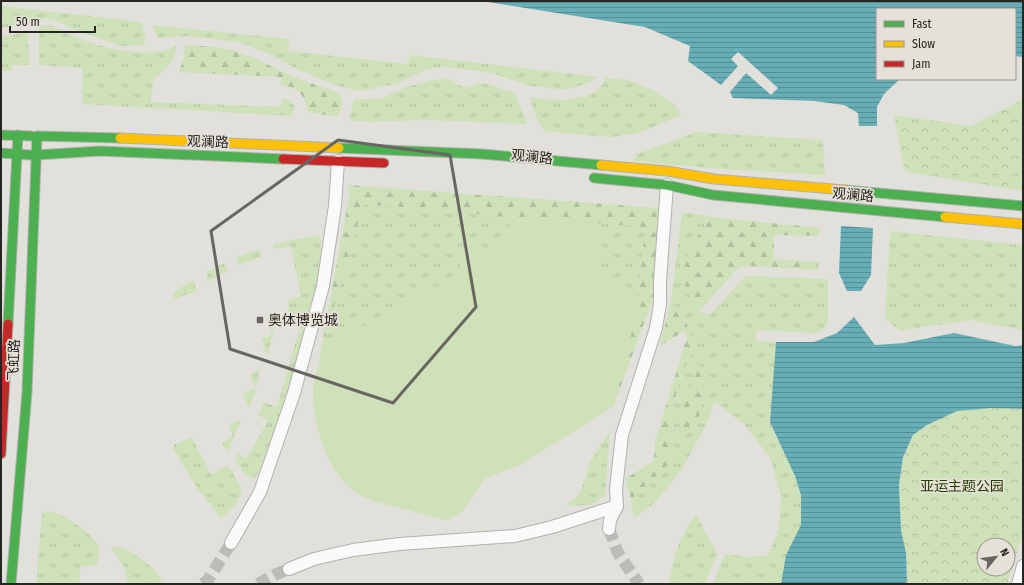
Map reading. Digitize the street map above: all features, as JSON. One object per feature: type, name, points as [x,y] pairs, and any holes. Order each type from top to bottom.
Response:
[{"type":"main road","name":"观澜路","points":[[1,135],[92,137],[482,154],[667,171],[714,179],[1023,206]]},
{"type":"main road","name":"飞虹路","points":[[1,454],[3,390],[18,135]]},
{"type":"main road","name":"飞虹路","points":[[11,584],[27,392],[37,136]]},
{"type":"main road","name":"观澜路","points":[[1,152],[36,155],[100,151],[393,163]]},
{"type":"main road","name":"观澜路","points":[[581,176],[667,185],[713,195],[1023,224]]},
{"type":"street","points":[[231,543],[260,492],[294,393],[323,286],[335,206],[338,161]]},
{"type":"street","points":[[609,529],[610,520],[617,506],[616,489],[622,434],[656,328],[660,304],[667,185]]},
{"type":"street","points":[[3,390],[27,392]]},
{"type":"street","points":[[289,569],[314,559],[354,550],[400,544],[515,536],[552,527],[617,506]]},
{"type":"street","points":[[1018,584],[1023,566]]},
{"type":"highlighted area","points":[[338,140],[450,155],[476,307],[393,403],[230,349],[211,231]]},
{"type":"green space","points":[[1,6],[142,22],[146,41],[142,45],[121,46],[70,28],[60,22],[47,18],[1,28]]},
{"type":"green space","points":[[47,25],[59,28],[86,41],[127,51],[148,53],[157,52],[177,45],[175,56],[172,61],[162,73],[153,79],[151,102],[281,107],[282,98],[290,100],[295,107],[292,116],[82,104],[82,68],[39,65],[39,27]]},
{"type":"green space","points":[[152,25],[289,39],[288,51],[408,64],[409,55],[598,77],[588,83],[566,90],[531,86],[492,73],[444,67],[425,70],[399,83],[367,90],[354,90],[335,85],[299,70],[265,52],[238,42],[189,36],[158,38]]},
{"type":"green space","points":[[28,32],[29,65],[13,65],[11,71],[1,71],[1,37]]},
{"type":"green space","points":[[185,45],[217,47],[244,54],[287,74],[333,90],[339,94],[342,100],[340,112],[337,117],[308,112],[305,101],[300,93],[292,88],[280,85],[282,77],[179,72],[184,58]]},
{"type":"green space","points":[[606,78],[631,81],[647,88],[668,100],[682,115],[635,134],[609,137],[544,131],[533,109],[531,97],[564,100],[587,96],[597,91]]},
{"type":"green space","points":[[448,79],[458,85],[468,88],[476,84],[483,83],[515,93],[527,124],[424,120],[373,122],[349,121],[354,99],[381,99],[403,88],[432,80]]},
{"type":"green space","points":[[1023,99],[1023,191],[905,172],[894,115],[971,126]]},
{"type":"green space","points":[[696,132],[823,140],[825,175],[722,169],[634,161],[637,154]]},
{"type":"green space","points":[[347,185],[659,208],[653,299],[614,404],[638,304],[645,228],[364,204],[321,350],[350,191]]},
{"type":"green space","points":[[364,204],[509,217],[511,238],[459,259],[463,272],[321,350]]},
{"type":"green space","points":[[682,212],[712,217],[689,248],[686,289],[699,311],[709,315],[746,276],[828,279],[828,324],[820,332],[812,333],[756,330],[755,341],[776,342],[770,422],[795,476],[801,495],[801,525],[786,555],[781,584],[713,584],[725,554],[747,557],[768,556],[779,528],[781,498],[771,459],[744,424],[715,401],[706,426],[681,470],[656,502],[634,518],[631,500],[671,462],[674,450],[672,421],[673,406],[694,343],[684,317],[671,301]]},
{"type":"green space","points":[[509,217],[600,223],[599,269],[638,304],[614,406],[522,464],[484,479],[462,512],[448,520],[378,503],[364,497],[351,489],[340,477],[331,463],[318,430],[313,397],[315,378],[321,350],[463,272],[459,259],[511,238]]},
{"type":"green space","points":[[712,217],[821,228],[818,236],[774,235],[774,259],[819,262],[817,270],[749,266],[738,268],[699,311],[686,289],[683,273],[689,248]]},
{"type":"green space","points":[[600,223],[645,228],[638,304],[599,269]]},
{"type":"green space","points":[[890,231],[1023,245],[1023,330],[970,320],[900,331],[885,318]]},
{"type":"green space","points":[[318,235],[321,240],[321,251],[316,286],[289,390],[259,473],[252,479],[245,475],[235,460],[237,453],[246,459],[268,421],[259,415],[264,402],[277,407],[300,327],[289,323],[288,300],[301,296],[291,246],[274,249],[273,244]]},
{"type":"green space","points":[[259,249],[261,257],[238,265],[236,257]]},
{"type":"green space","points":[[224,263],[228,271],[208,282],[206,272]]},
{"type":"green space","points":[[193,280],[197,291],[175,299],[172,293]]},
{"type":"green space","points":[[671,301],[684,317],[694,343],[673,406],[673,456],[671,462],[631,500],[625,479],[654,461],[655,442],[687,337],[684,331],[660,346]]},
{"type":"green space","points":[[278,313],[267,357],[261,339],[272,335],[266,319]]},
{"type":"green space","points":[[698,365],[702,369],[704,392],[699,416],[689,428],[680,430],[679,417],[694,370]]},
{"type":"green space","points":[[260,369],[255,393],[249,407],[243,394],[255,388],[250,374]]},
{"type":"green space","name":"亚运主题公园","points":[[992,408],[1023,409],[1023,534],[1016,556],[1016,537],[976,537],[976,577],[1009,577],[1007,584],[906,584],[906,553],[901,530],[899,485],[903,457],[913,435],[927,425],[957,411]]},
{"type":"green space","points":[[242,419],[227,452],[222,443],[233,436],[229,425]]},
{"type":"green space","points":[[610,430],[605,495],[592,505],[566,506],[580,491],[590,463]]},
{"type":"green space","points":[[192,437],[211,475],[228,465],[241,487],[242,492],[236,504],[221,518],[197,488],[173,448],[175,444]]},
{"type":"green space","points":[[49,511],[66,517],[88,533],[98,544],[99,553],[97,566],[81,566],[79,584],[36,584],[42,513]]},
{"type":"green space","points":[[696,515],[717,553],[705,584],[669,584],[672,566],[678,548],[686,530]]},
{"type":"green space","points":[[111,547],[120,547],[137,556],[155,570],[163,584],[127,584],[124,567]]},
{"type":"water","points":[[482,1],[1023,1],[1023,57],[1016,56],[1016,8],[876,8],[876,80],[899,80],[884,94],[877,107],[877,126],[859,126],[858,113],[844,105],[814,101],[733,98],[730,92],[746,73],[771,95],[778,88],[738,52],[731,59],[738,66],[721,85],[688,61],[690,46],[645,27]]},
{"type":"water","points":[[841,226],[873,228],[871,275],[861,291],[847,291],[839,273]]},
{"type":"water","points":[[854,317],[875,345],[904,343],[954,333],[1015,346],[1023,345],[1023,409],[992,408],[957,411],[927,425],[913,435],[903,457],[899,485],[901,530],[906,553],[906,584],[781,584],[786,555],[801,525],[801,495],[795,476],[770,422],[776,342],[814,342],[837,333]]},
{"type":"tunnel","points":[[609,529],[618,553],[639,584]]},
{"type":"tunnel","points":[[203,584],[208,580],[231,543]]},
{"type":"tunnel","points":[[258,584],[289,569]]},
{"type":"traffic: fast","points":[[1,135],[31,136]]},
{"type":"traffic: fast","points":[[8,324],[18,135]]},
{"type":"traffic: fast","points":[[11,584],[27,392],[37,136],[120,138]]},
{"type":"traffic: fast","points":[[339,148],[482,154],[601,165]]},
{"type":"traffic: fast","points":[[36,155],[100,151],[283,159]]},
{"type":"traffic: fast","points":[[1,153],[31,155]]},
{"type":"traffic: fast","points":[[594,178],[667,185],[713,195],[945,217]]},
{"type":"traffic: fast","points":[[845,190],[1023,206]]},
{"type":"traffic: slow","points":[[120,138],[339,148]]},
{"type":"traffic: slow","points":[[601,165],[667,171],[714,179],[845,190]]},
{"type":"traffic: slow","points":[[945,217],[1023,224]]},
{"type":"traffic: jam","points":[[283,159],[384,163]]},
{"type":"traffic: jam","points":[[1,454],[8,324]]},
{"type":"place","name":"奥体博览城","points":[[260,320]]}]
